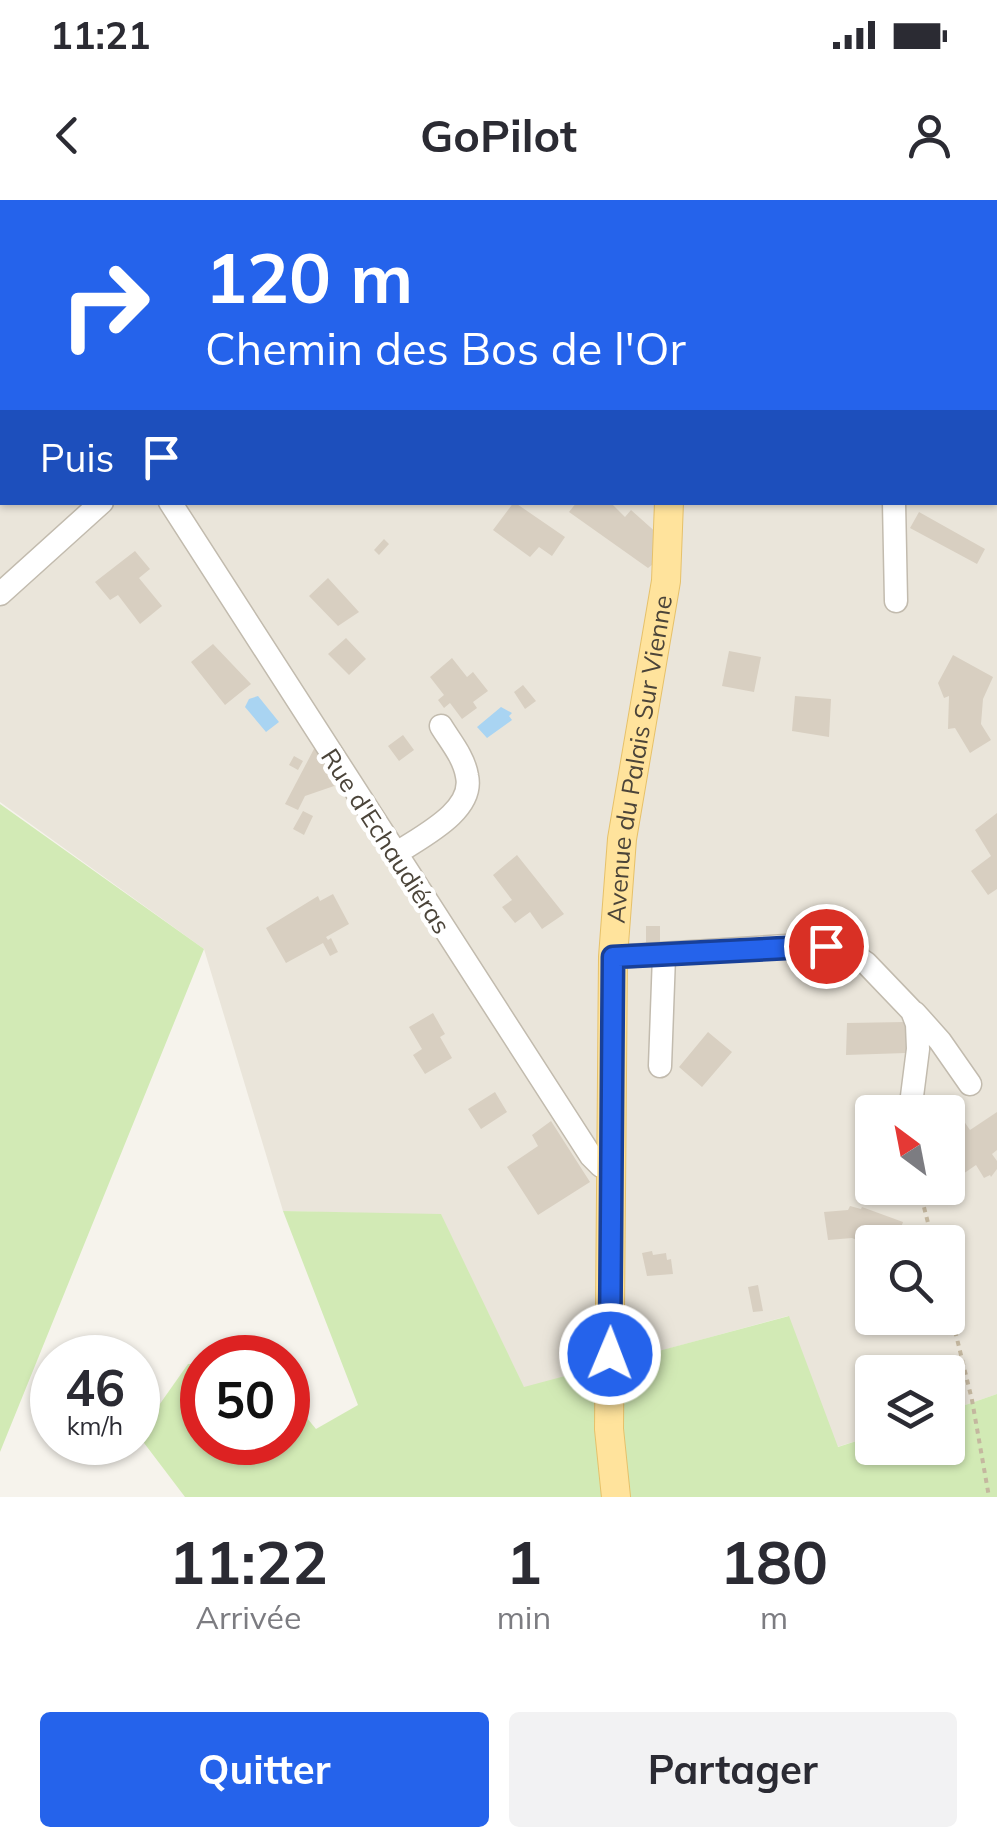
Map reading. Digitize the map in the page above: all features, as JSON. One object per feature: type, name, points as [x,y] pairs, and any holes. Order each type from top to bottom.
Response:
[{"type":"main road","name":"Avenue du Palais Sur Vienne","points":[[616,1497],[609,1429],[613,957],[622,839],[666,581],[669,505]]},
{"type":"street","points":[[0,594],[99,505]]},
{"type":"street","name":"Rue d'Echaudiéras","points":[[172,505],[591,1156],[601,1166],[613,1168]]},
{"type":"street","points":[[894,505],[896,600]]},
{"type":"street","points":[[394,855],[445,820],[468,791],[468,776],[460,757],[440,726]]},
{"type":"street","points":[[613,957],[802,945],[836,948],[866,963],[940,1042],[970,1084]]},
{"type":"street","points":[[660,1066],[664,956]]},
{"type":"street","points":[[912,1011],[918,1024],[912,1095]]},
{"type":"path","points":[[956,1335],[990,1497]]},
{"type":"shaded area","points":[[0,505],[997,505],[997,1394],[965,1405],[965,1355],[855,1355],[855,1441],[837,1447],[788,1316],[524,1388],[441,1215],[283,1211],[204,949],[0,802]]},
{"type":"green space","points":[[0,804],[204,949],[47,1335],[30,1335],[30,1378],[0,1452]]},
{"type":"green space","points":[[283,1211],[441,1214],[524,1387],[789,1316],[838,1447],[855,1442],[855,1465],[965,1465],[965,1405],[997,1394],[997,1497],[185,1497],[160,1464],[160,1404],[180,1375],[180,1465],[310,1465],[310,1422],[316,1429],[358,1405]]},
{"type":"water","points":[[258,696],[279,722],[266,732],[245,707],[249,699]]},
{"type":"water","points":[[501,707],[512,713],[512,720],[487,738],[477,727]]},
{"type":"building","points":[[512,505],[518,505],[565,537],[552,556],[539,547],[530,557],[493,530]]},
{"type":"building","points":[[575,505],[613,505],[625,517],[631,510],[659,535],[657,561],[648,568],[569,512]]},
{"type":"building","points":[[919,512],[985,549],[977,564],[910,528]]},
{"type":"building","points":[[384,539],[389,544],[379,555],[374,550]]},
{"type":"building","points":[[135,551],[150,569],[139,578],[162,606],[140,624],[118,595],[110,600],[95,582]]},
{"type":"building","points":[[328,578],[359,612],[338,626],[309,596]]},
{"type":"building","points":[[346,638],[366,659],[349,675],[328,654]]},
{"type":"building","points":[[213,644],[251,684],[225,705],[191,662]]},
{"type":"building","points":[[729,651],[761,657],[754,692],[722,686]]},
{"type":"building","points":[[953,655],[993,677],[983,699],[981,724],[991,740],[970,753],[955,728],[948,729],[949,696],[944,698],[938,683]]},
{"type":"building","points":[[452,658],[467,677],[473,672],[488,691],[473,702],[477,708],[462,719],[450,703],[444,708],[438,700],[444,695],[430,677]]},
{"type":"building","points":[[523,685],[536,701],[525,709],[514,692]]},
{"type":"building","points":[[795,696],[831,699],[829,737],[792,731]]},
{"type":"building","points":[[403,735],[414,750],[399,761],[388,746]]},
{"type":"building","points":[[315,747],[334,786],[305,796],[298,810],[285,804]]},
{"type":"building","points":[[294,756],[303,761],[298,770],[289,765]]},
{"type":"building","points":[[303,811],[313,816],[304,835],[293,829]]},
{"type":"building","points":[[997,813],[997,889],[988,895],[971,871],[991,856],[975,830]]},
{"type":"building","points":[[517,855],[564,914],[542,929],[530,912],[515,923],[502,907],[512,900],[493,875]]},
{"type":"building","points":[[333,894],[349,924],[326,937],[331,938],[338,952],[330,956],[323,943],[286,963],[266,928],[318,896],[320,901]]},
{"type":"building","points":[[646,926],[660,926],[660,943],[646,943]]},
{"type":"building","points":[[433,1013],[452,1058],[425,1074],[413,1055],[422,1049],[409,1027]]},
{"type":"building","points":[[905,1022],[906,1053],[846,1055],[847,1023]]},
{"type":"building","points":[[708,1032],[732,1052],[702,1087],[679,1067]]},
{"type":"building","points":[[495,1092],[507,1112],[481,1129],[468,1109]]},
{"type":"building","points":[[997,1112],[997,1150],[992,1154],[997,1169],[991,1177],[984,1178],[976,1165],[965,1173],[965,1123],[970,1130]]},
{"type":"building","points":[[551,1121],[590,1182],[538,1215],[507,1167],[538,1146],[532,1135]]},
{"type":"building","points":[[850,1206],[862,1207],[903,1222],[855,1225],[855,1239],[828,1240],[824,1212],[848,1210]]},
{"type":"building","points":[[652,1251],[653,1255],[666,1253],[673,1274],[647,1276],[642,1253]]},
{"type":"building","points":[[758,1285],[763,1311],[753,1312],[748,1287]]},
{"type":"route","points":[[610,1354],[613,957],[826,946]]}]
